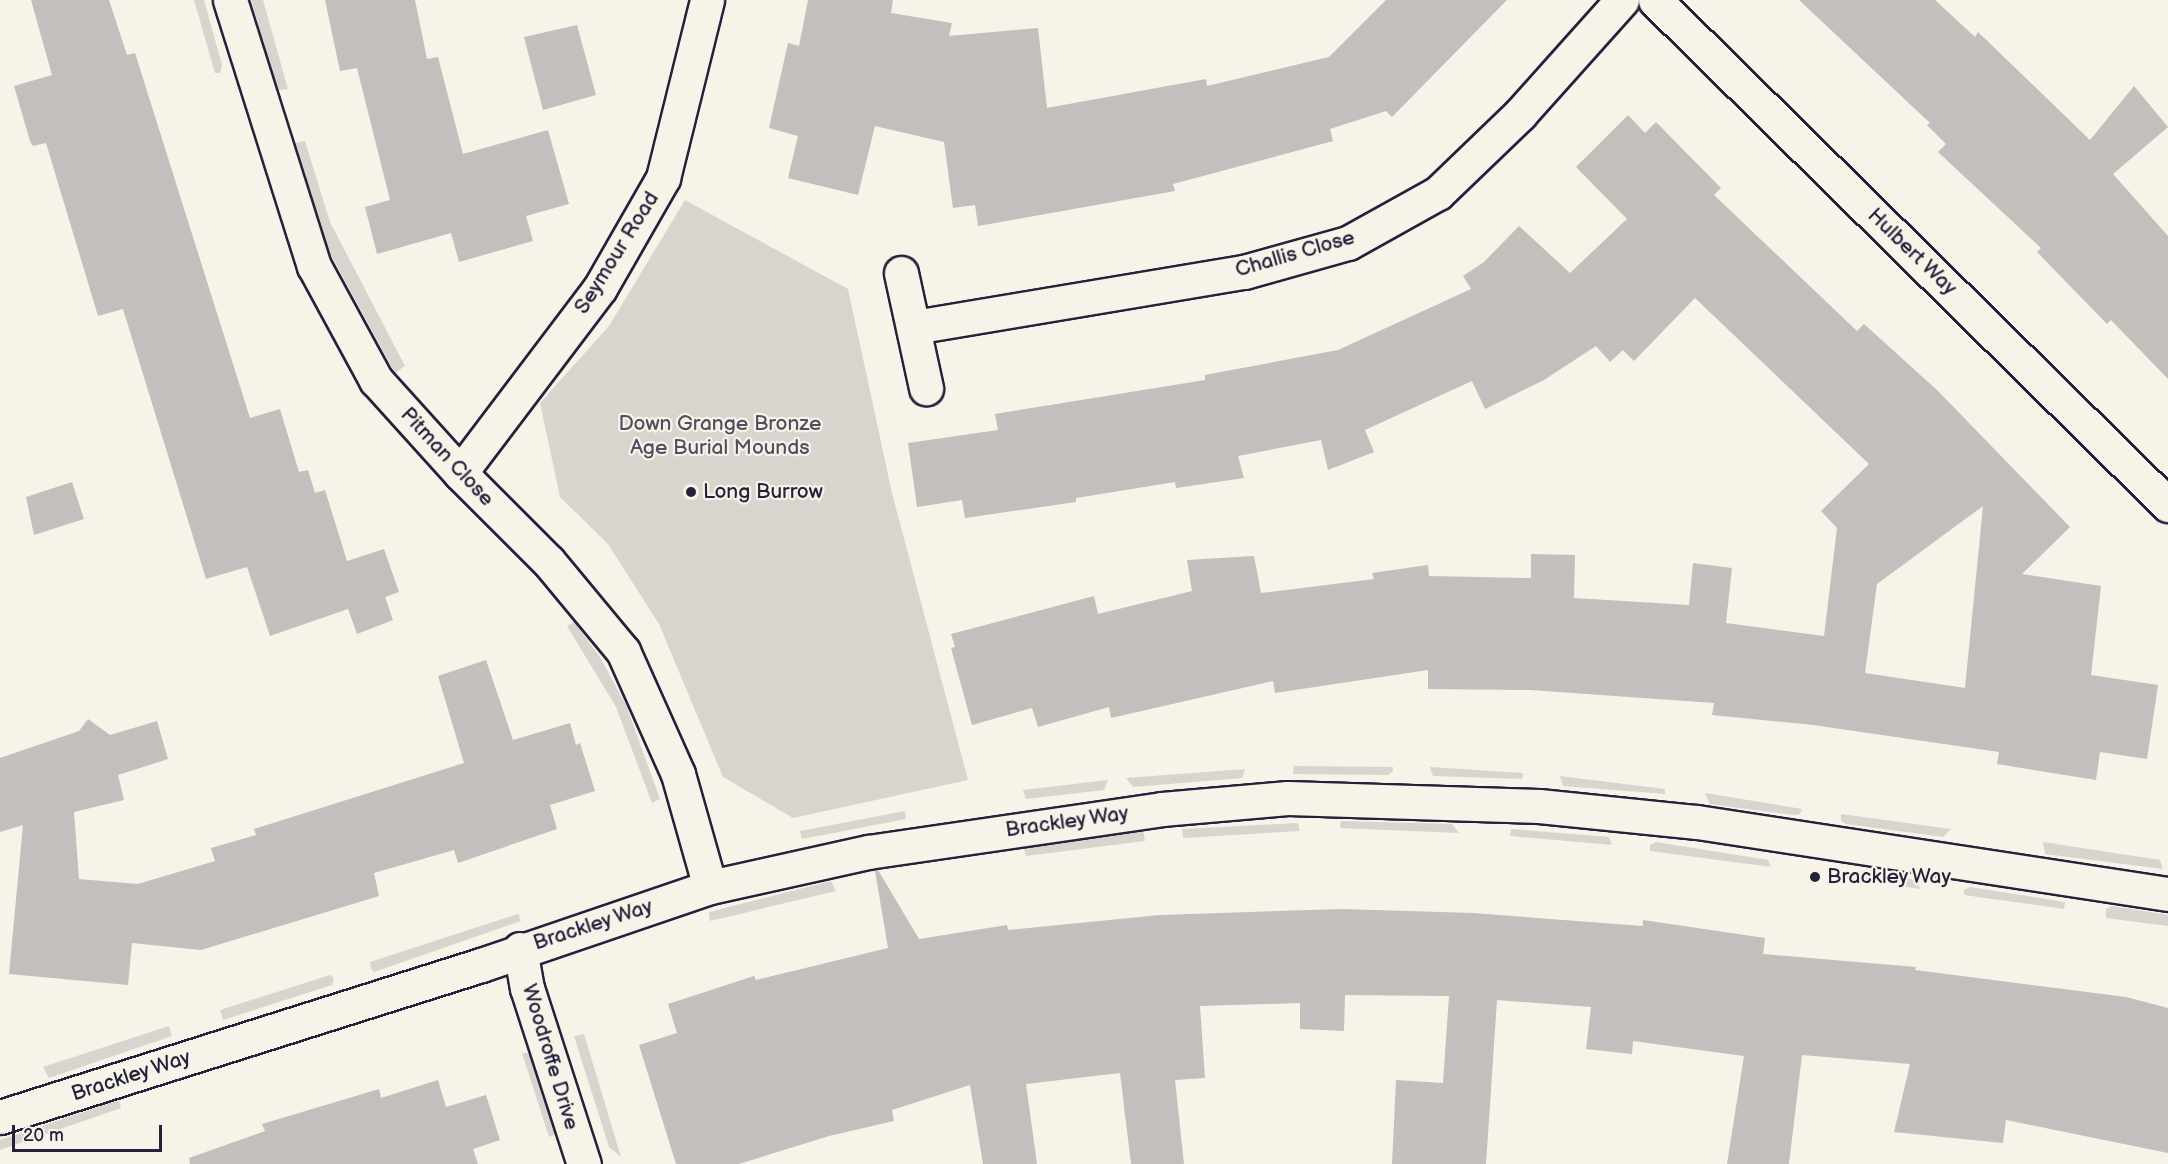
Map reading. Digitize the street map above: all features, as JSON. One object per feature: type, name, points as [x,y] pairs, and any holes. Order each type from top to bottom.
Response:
[{"type":"street","name":"Pitman Close","points":[[230,0],[314,266],[376,380],[460,473],[549,562],[624,651],[678,774],[710,887]]},
{"type":"street","name":"Seymour Road","points":[[460,473],[600,288],[663,178],[707,0]]},
{"type":"street","name":"Challis Close","points":[[914,327],[1244,272],[1348,243],[1438,193],[1520,114],[1622,0]]},
{"type":"street","name":"Hulbert Way","points":[[1655,0],[2168,505]]},
{"type":"street","points":[[901,273],[926,388]]},
{"type":"street","name":"Brackley Way","points":[[0,1117],[481,965],[520,949],[710,887],[868,852],[1024,826],[1288,798],[1539,806],[1697,822],[2168,894]]},
{"type":"street","name":"Woodroffe Drive","points":[[520,949],[527,988],[584,1164]]},
{"type":"green space","points":[[194,0],[204,0],[222,65],[220,73],[215,73]]},
{"type":"green space","points":[[251,0],[263,0],[288,89],[278,90]]},
{"type":"green space","points":[[305,141],[330,222],[405,366],[395,373],[317,229],[294,143]]},
{"type":"green space","name":"Down Grange Bronze Age Burial Mounds","points":[[685,200],[848,289],[892,493],[968,780],[793,818],[723,777],[659,624],[608,544],[560,497],[540,403],[609,326]]},
{"type":"green space","points":[[574,622],[600,657],[626,705],[660,799],[652,803],[616,707],[567,626]]},
{"type":"green space","points":[[1294,766],[1393,767],[1393,771],[1388,775],[1293,774]]},
{"type":"green space","points":[[1430,767],[1523,773],[1522,779],[1433,776]]},
{"type":"green space","points":[[1245,769],[1242,778],[1133,787],[1126,778]]},
{"type":"green space","points":[[1560,776],[1665,789],[1665,794],[1563,786]]},
{"type":"green space","points":[[1108,780],[1104,790],[1026,799],[1023,790]]},
{"type":"green space","points":[[1705,793],[1802,809],[1800,814],[1794,815],[1710,804]]},
{"type":"green space","points":[[905,811],[906,819],[802,839],[800,831]]},
{"type":"green space","points":[[1841,814],[1951,829],[1943,837],[1846,824],[1841,821]]},
{"type":"green space","points":[[1341,821],[1452,824],[1459,833],[1340,828]]},
{"type":"green space","points":[[1298,823],[1300,831],[1183,838],[1182,829]]},
{"type":"green space","points":[[1511,829],[1609,837],[1612,845],[1510,836]]},
{"type":"green space","points":[[1143,830],[1145,841],[1026,856],[1024,850],[1030,844]]},
{"type":"green space","points":[[1656,842],[1768,860],[1771,867],[1650,851],[1650,845]]},
{"type":"green space","points":[[2043,842],[2160,860],[2163,869],[2045,854]]},
{"type":"green space","points":[[1853,871],[1917,880],[1920,889],[1851,878]]},
{"type":"green space","points":[[831,881],[836,891],[710,921],[709,912]]},
{"type":"green space","points":[[1970,887],[2065,902],[2064,909],[1964,895],[1964,890]]},
{"type":"green space","points":[[2112,906],[2168,915],[2168,926],[2106,918],[2106,909]]},
{"type":"green space","points":[[518,914],[521,921],[374,972],[371,969],[370,962]]},
{"type":"green space","points":[[330,975],[334,978],[332,985],[223,1020],[220,1010]]},
{"type":"green space","points":[[169,1026],[172,1036],[49,1078],[43,1067]]},
{"type":"green space","points":[[584,1034],[621,1157],[609,1147],[574,1036]]},
{"type":"green space","points":[[522,1053],[533,1053],[557,1134],[549,1137]]},
{"type":"green space","points":[[119,1100],[121,1108],[0,1150],[0,1140]]},
{"type":"building","points":[[31,0],[109,0],[127,55],[135,53],[250,418],[280,409],[299,472],[308,470],[315,493],[325,490],[347,561],[384,549],[399,592],[385,597],[393,620],[357,634],[348,609],[270,636],[247,567],[206,579],[123,309],[98,316],[46,143],[33,146],[30,141],[14,86],[52,75]]},
{"type":"building","points":[[325,0],[415,0],[427,59],[438,57],[463,154],[548,130],[569,204],[526,216],[533,241],[459,262],[451,233],[377,254],[365,207],[390,200],[357,68],[340,71]]},
{"type":"building","points":[[808,0],[893,0],[891,13],[952,23],[949,36],[1038,28],[1047,108],[1206,79],[1207,86],[1329,57],[1386,0],[1507,0],[1392,117],[1386,111],[1330,129],[1333,141],[1173,184],[1175,191],[978,226],[975,205],[953,208],[944,142],[875,126],[858,195],[788,178],[798,136],[769,128],[788,43],[799,46]]},
{"type":"building","points":[[1799,0],[1935,0],[1975,37],[1978,32],[2090,140],[2134,86],[2168,127],[2113,174],[2168,236],[2168,379],[2111,320],[2107,324],[2037,252],[2041,248],[1938,152],[1946,144],[1927,125],[1930,123]]},
{"type":"building","points":[[577,25],[596,95],[543,110],[524,37]]},
{"type":"building","points":[[1628,115],[1645,133],[1656,122],[1721,188],[1714,195],[1857,331],[1864,324],[1938,391],[2070,527],[2022,574],[2101,586],[2091,675],[2158,685],[2147,759],[2100,752],[2096,780],[1997,764],[1999,752],[1813,725],[1712,715],[1714,703],[1530,690],[1428,689],[1428,670],[1275,693],[1273,681],[1111,718],[1109,707],[1038,727],[1032,708],[972,725],[951,648],[955,647],[951,634],[1094,596],[1098,614],[1192,591],[1187,560],[1254,556],[1261,593],[1374,579],[1372,573],[1428,565],[1429,576],[1531,578],[1531,554],[1575,555],[1574,598],[1689,605],[1693,563],[1732,568],[1726,623],[1824,636],[1837,528],[1821,511],[1869,464],[1695,298],[1634,361],[1623,350],[1610,362],[1596,346],[1544,380],[1485,409],[1472,381],[1365,430],[1374,452],[1328,470],[1321,440],[1238,456],[1244,478],[1176,488],[1175,482],[1076,498],[1076,502],[965,518],[962,500],[917,507],[908,443],[998,430],[995,414],[1205,380],[1205,375],[1338,350],[1471,289],[1463,276],[1484,262],[1519,226],[1570,273],[1627,219],[1576,167]],"holes":[[[1983,506],[1965,688],[1865,673],[1877,584]]]},
{"type":"building","points":[[72,482],[84,519],[34,535],[26,497]]},
{"type":"building","points":[[486,660],[513,740],[570,723],[576,745],[580,743],[595,791],[550,805],[557,829],[458,863],[454,850],[374,873],[379,896],[201,950],[132,943],[128,985],[9,974],[23,825],[0,832],[0,758],[79,731],[88,719],[110,735],[157,721],[168,759],[118,775],[124,800],[74,812],[79,879],[138,884],[215,861],[211,848],[256,835],[254,829],[464,763],[438,676]]},
{"type":"building","points":[[878,870],[919,939],[1007,925],[1008,930],[1160,915],[1341,909],[1473,913],[1643,926],[1643,920],[1765,938],[1763,954],[1916,967],[1915,970],[2126,997],[2168,1008],[2168,1153],[2006,1120],[2003,1143],[1894,1132],[1910,1064],[1802,1055],[1789,1164],[1727,1164],[1744,1056],[1633,1041],[1632,1054],[1586,1049],[1591,1007],[1497,1000],[1486,1164],[1392,1164],[1396,1080],[1443,1083],[1449,996],[1345,995],[1344,1031],[1300,1029],[1300,1003],[1200,1006],[1205,1078],[1175,1080],[1184,1164],[1131,1164],[1120,1073],[1026,1084],[1037,1164],[983,1164],[970,1085],[892,1110],[894,1121],[829,1136],[739,1164],[676,1164],[639,1045],[677,1033],[668,1004],[754,976],[756,980],[888,948],[875,871]]},
{"type":"building","points":[[438,1080],[446,1107],[486,1095],[500,1140],[473,1149],[478,1164],[190,1164],[189,1158],[265,1131],[262,1124],[379,1089],[381,1098]]},
{"type":"place","name":"Long Burrow","points":[[691,492]]},
{"type":"place","name":"Brackley Way","points":[[1815,877]]}]
